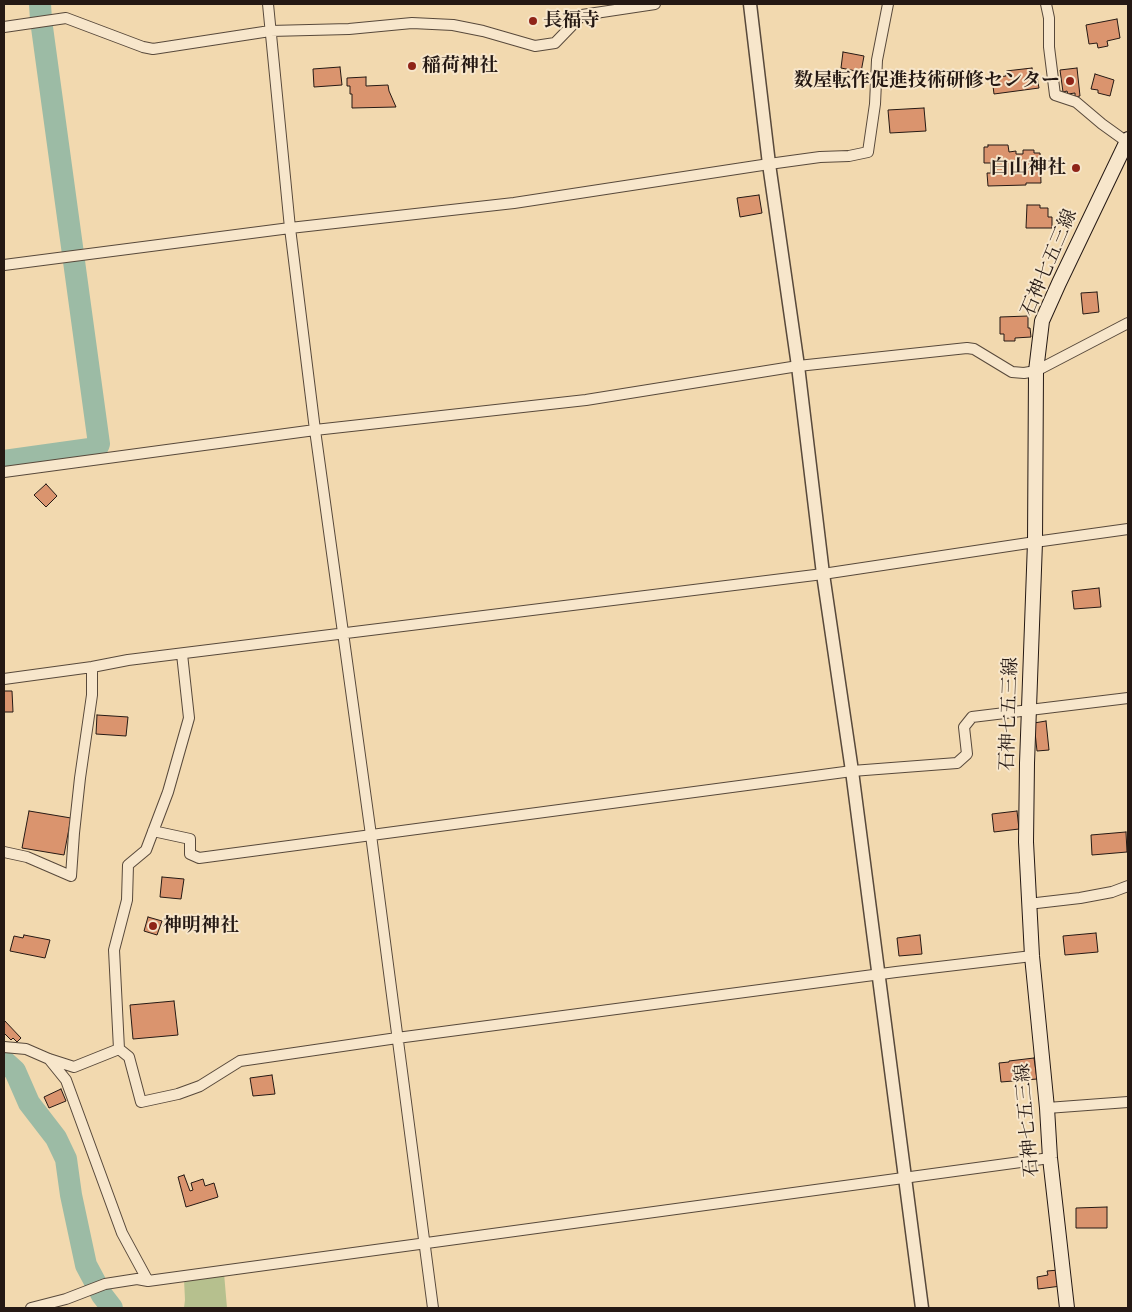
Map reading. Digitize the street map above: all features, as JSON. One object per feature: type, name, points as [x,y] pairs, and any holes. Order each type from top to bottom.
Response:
[{"type":"main road","name":"石神七五三線","points":[[1067,1308],[1050,1158],[1028,904],[1026,842],[1035,542],[1036,371],[1042,321],[1128,140]]},
{"type":"street","points":[[268,4],[290,228],[315,430],[371,835],[396,1038],[433,1308]]},
{"type":"street","points":[[4,27],[66,18],[153,49],[270,31],[349,29],[412,23],[453,25],[483,31],[535,46],[555,43],[582,16],[654,4]]},
{"type":"street","points":[[750,4],[769,164],[798,366],[823,574],[852,771],[922,1308]]},
{"type":"street","points":[[4,264],[290,228],[514,203],[769,164],[820,157],[849,156],[868,152],[877,60],[888,4]]},
{"type":"street","points":[[1046,4],[1049,18],[1049,47],[1055,95],[1076,102],[1102,124],[1128,140]]},
{"type":"street","points":[[4,472],[315,430],[586,400],[798,366],[967,348],[974,349],[1012,372],[1024,373],[1036,371],[1128,323]]},
{"type":"street","points":[[4,679],[128,660],[823,574],[1128,529]]},
{"type":"street","points":[[182,654],[189,718],[168,792],[146,850],[128,865],[127,900],[114,950],[119,1049],[129,1057],[141,1102],[178,1094],[200,1086],[240,1061],[396,1038],[1032,956]]},
{"type":"street","points":[[4,852],[27,857],[71,876],[80,778],[92,695],[92,667]]},
{"type":"street","points":[[153,831],[190,839],[190,854],[199,858],[852,771],[957,763],[967,754],[964,727],[972,717],[1128,698]]},
{"type":"street","points":[[1028,904],[1080,898],[1112,892],[1128,886]]},
{"type":"street","points":[[4,1047],[26,1049],[74,1068],[119,1049]]},
{"type":"street","points":[[49,1059],[66,1080],[122,1233],[148,1281]]},
{"type":"street","points":[[1047,1108],[1128,1102]]},
{"type":"street","points":[[31,1308],[66,1299],[105,1284],[137,1279],[148,1281],[1050,1158]]},
{"type":"green space","points":[[224,1273],[227,1308],[184,1308],[184,1279]]},
{"type":"building","points":[[1117,19],[1120,38],[1107,41],[1108,46],[1098,48],[1097,43],[1089,44],[1086,25]]},
{"type":"building","points":[[843,52],[864,56],[861,72],[841,68]]},
{"type":"building","points":[[340,67],[342,85],[314,87],[313,69]]},
{"type":"building","points":[[1032,68],[1034,77],[1037,77],[1039,88],[994,94],[992,78],[1006,76],[1006,71]]},
{"type":"building","name":"数屋転作促進技術研修センター","points":[[1077,68],[1080,96],[1075,97],[1075,93],[1068,94],[1067,91],[1063,92],[1060,70]]},
{"type":"building","points":[[1095,74],[1114,80],[1110,96],[1091,89]]},
{"type":"building","points":[[366,77],[366,86],[388,85],[396,107],[352,108],[352,94],[350,94],[350,86],[347,86],[347,78]]},
{"type":"building","points":[[924,108],[926,131],[890,133],[888,110]]},
{"type":"building","points":[[988,145],[1008,145],[1009,152],[1016,151],[1016,154],[1023,154],[1023,150],[1034,150],[1034,153],[1040,153],[1041,183],[988,186],[987,173],[991,173],[991,163],[984,163],[984,147],[988,147]]},
{"type":"building","points":[[759,195],[762,213],[740,217],[737,198]]},
{"type":"building","points":[[1027,205],[1040,205],[1040,208],[1048,208],[1048,217],[1052,217],[1052,228],[1026,228]]},
{"type":"building","points":[[1097,292],[1099,312],[1083,314],[1081,293]]},
{"type":"building","points":[[1028,316],[1028,328],[1030,328],[1031,337],[1015,338],[1015,341],[1004,341],[1004,334],[1000,334],[1000,317]]},
{"type":"building","points":[[46,484],[57,496],[46,507],[34,495]]},
{"type":"building","points":[[1099,588],[1101,607],[1074,609],[1072,591]]},
{"type":"building","points":[[4,691],[12,691],[13,712],[4,712]]},
{"type":"building","points":[[97,715],[128,717],[126,736],[96,734]]},
{"type":"building","points":[[1046,721],[1049,750],[1037,751],[1034,723]]},
{"type":"building","points":[[29,811],[71,818],[64,855],[22,848]]},
{"type":"building","points":[[1017,811],[1019,829],[994,832],[992,814]]},
{"type":"building","points":[[1126,832],[1127,852],[1092,855],[1091,835]]},
{"type":"building","points":[[162,877],[184,879],[181,899],[160,897]]},
{"type":"building","name":"神明神社","points":[[148,917],[162,921],[157,935],[144,931]]},
{"type":"building","points":[[1096,933],[1098,952],[1065,955],[1063,936]]},
{"type":"building","points":[[24,935],[50,940],[45,958],[10,951],[14,936],[23,938]]},
{"type":"building","points":[[920,935],[922,954],[899,956],[897,938]]},
{"type":"building","points":[[174,1001],[178,1035],[133,1039],[130,1005]]},
{"type":"building","points":[[4,1020],[21,1038],[17,1042],[13,1038],[11,1040],[4,1035]]},
{"type":"building","points":[[1034,1058],[1037,1079],[1001,1082],[999,1063]]},
{"type":"building","points":[[272,1075],[275,1094],[253,1096],[250,1078]]},
{"type":"building","points":[[61,1089],[66,1101],[49,1108],[44,1097]]},
{"type":"building","points":[[184,1175],[190,1191],[193,1190],[191,1183],[203,1179],[205,1186],[214,1183],[218,1197],[186,1207],[178,1177]]},
{"type":"building","points":[[1107,1207],[1107,1228],[1076,1228],[1076,1208]]},
{"type":"building","points":[[1059,1270],[1061,1286],[1038,1289],[1037,1277],[1048,1275],[1047,1271]]},
{"type":"waterway","points":[[4,461],[97,448],[99,444],[40,4]]},
{"type":"waterway","points":[[4,1061],[15,1071],[29,1103],[56,1138],[66,1159],[71,1195],[86,1265],[102,1295],[112,1308]]},
{"type":"place","name":"長福寺","points":[[533,21]]},
{"type":"place","name":"稲荷神社","points":[[412,66]]},
{"type":"place","name":"数屋転作促進技術研修センター","points":[[1070,81]]},
{"type":"place","name":"白山神社","points":[[1076,168]]},
{"type":"place","name":"神明神社","points":[[153,926]]}]
